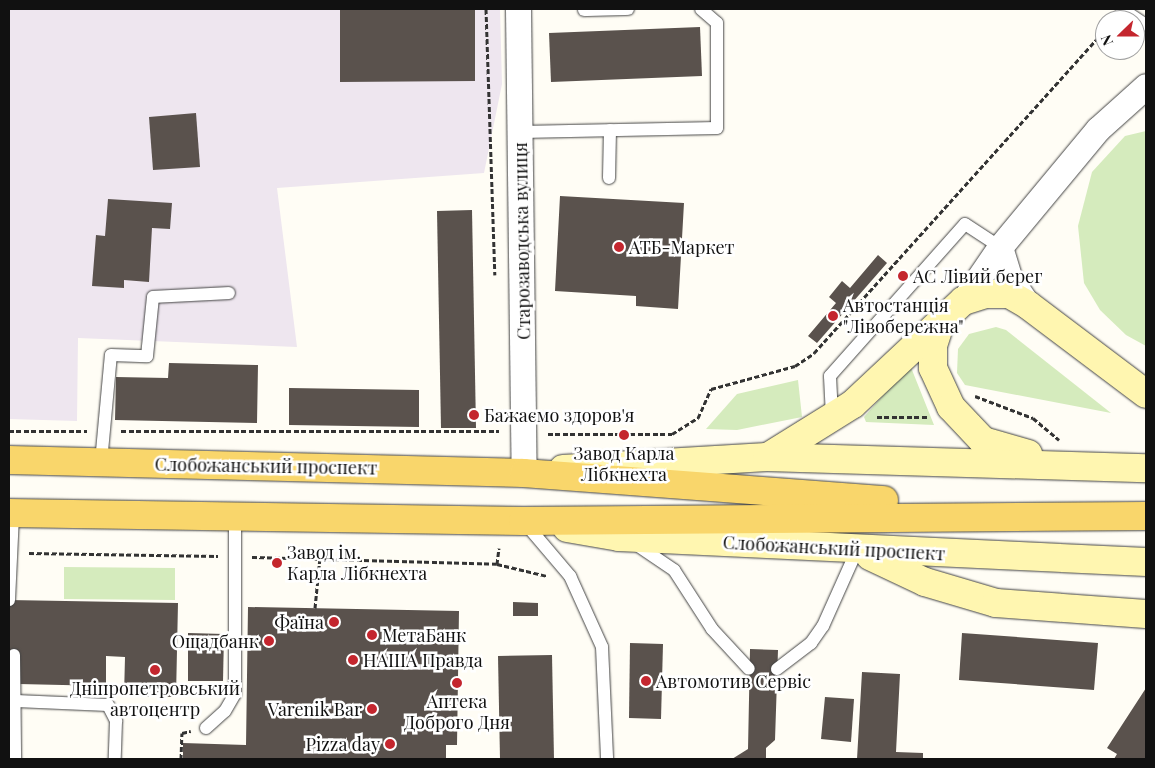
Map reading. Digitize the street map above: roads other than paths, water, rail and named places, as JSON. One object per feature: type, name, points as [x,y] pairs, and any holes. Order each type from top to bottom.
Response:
[{"type":"main road","points":[[767,457],[832,419],[940,324],[963,301],[997,292],[1028,305],[1146,394]]},
{"type":"main road","points":[[940,324],[933,368],[951,407],[983,441],[1065,454]]},
{"type":"main road","name":"Слобожанський проспект","points":[[524,473],[619,463],[767,457],[1065,454],[1146,468]]},
{"type":"main road","name":"Слобожанський проспект","points":[[9,460],[524,473],[1063,514]]},
{"type":"main road","name":"Слобожанський проспект","points":[[11,514],[524,521],[1063,514],[1146,516]]},
{"type":"main road","name":"Слобожанський проспект","points":[[524,521],[619,536],[857,550],[1146,562]]},
{"type":"main road","points":[[857,550],[925,582],[996,603],[1146,614]]},
{"type":"main road","points":[[996,603],[984,579],[990,562],[1001,556]]},
{"type":"street","name":"Старозаводська вулиця","points":[[518,9],[521,132],[508,435],[524,473]]},
{"type":"street","points":[[963,301],[1000,247],[1098,129],[1146,86]]},
{"type":"street","points":[[1000,247],[1009,278],[1028,305]]},
{"type":"lane","points":[[584,10],[628,9]]},
{"type":"lane","points":[[521,132],[717,128],[717,23],[701,9]]},
{"type":"lane","points":[[1122,9],[1146,24]]},
{"type":"lane","points":[[609,178],[610,130]]},
{"type":"lane","points":[[832,419],[830,376],[965,224],[1000,247]]},
{"type":"lane","points":[[100,462],[111,355],[147,356],[153,297],[229,293]]},
{"type":"lane","points":[[9,600],[11,514]]},
{"type":"lane","points":[[206,728],[235,694],[232,556],[235,517]]},
{"type":"lane","points":[[524,521],[570,576],[602,646],[607,759]]},
{"type":"lane","points":[[619,536],[658,555],[674,570],[712,629],[749,668]]},
{"type":"lane","points":[[777,669],[811,643],[823,626],[857,550]]},
{"type":"lane","points":[[14,655],[16,701],[15,759]]},
{"type":"lane","points":[[16,701],[108,705],[116,721],[115,759]]},
{"type":"place","name":"АТБ-Маркет","points":[[619,247]]},
{"type":"place","name":"АС Лівий берег","points":[[903,276]]},
{"type":"place","name":"Автостанція \"Лівобережна\"","points":[[833,316]]},
{"type":"place","name":"Бажаємо здоров'я","points":[[474,415]]},
{"type":"place","name":"Завод Карла Лібкнехта","points":[[624,435]]},
{"type":"place","name":"Завод ім. Карла Лібкнехта","points":[[277,563]]},
{"type":"place","name":"Фаїна","points":[[334,622]]},
{"type":"place","name":"МетаБанк","points":[[372,635]]},
{"type":"place","name":"Ощадбанк","points":[[269,641]]},
{"type":"place","name":"НАША Правда","points":[[353,660]]},
{"type":"place","name":"Дніпропетровський автоцентр","points":[[155,670]]},
{"type":"place","name":"Автомотив Сервіс","points":[[646,681]]},
{"type":"place","name":"Аптека Доброго Дня","points":[[457,683]]},
{"type":"place","name":"Varenik Bar","points":[[372,709]]},
{"type":"place","name":"Pizza day","points":[[390,744]]}]
